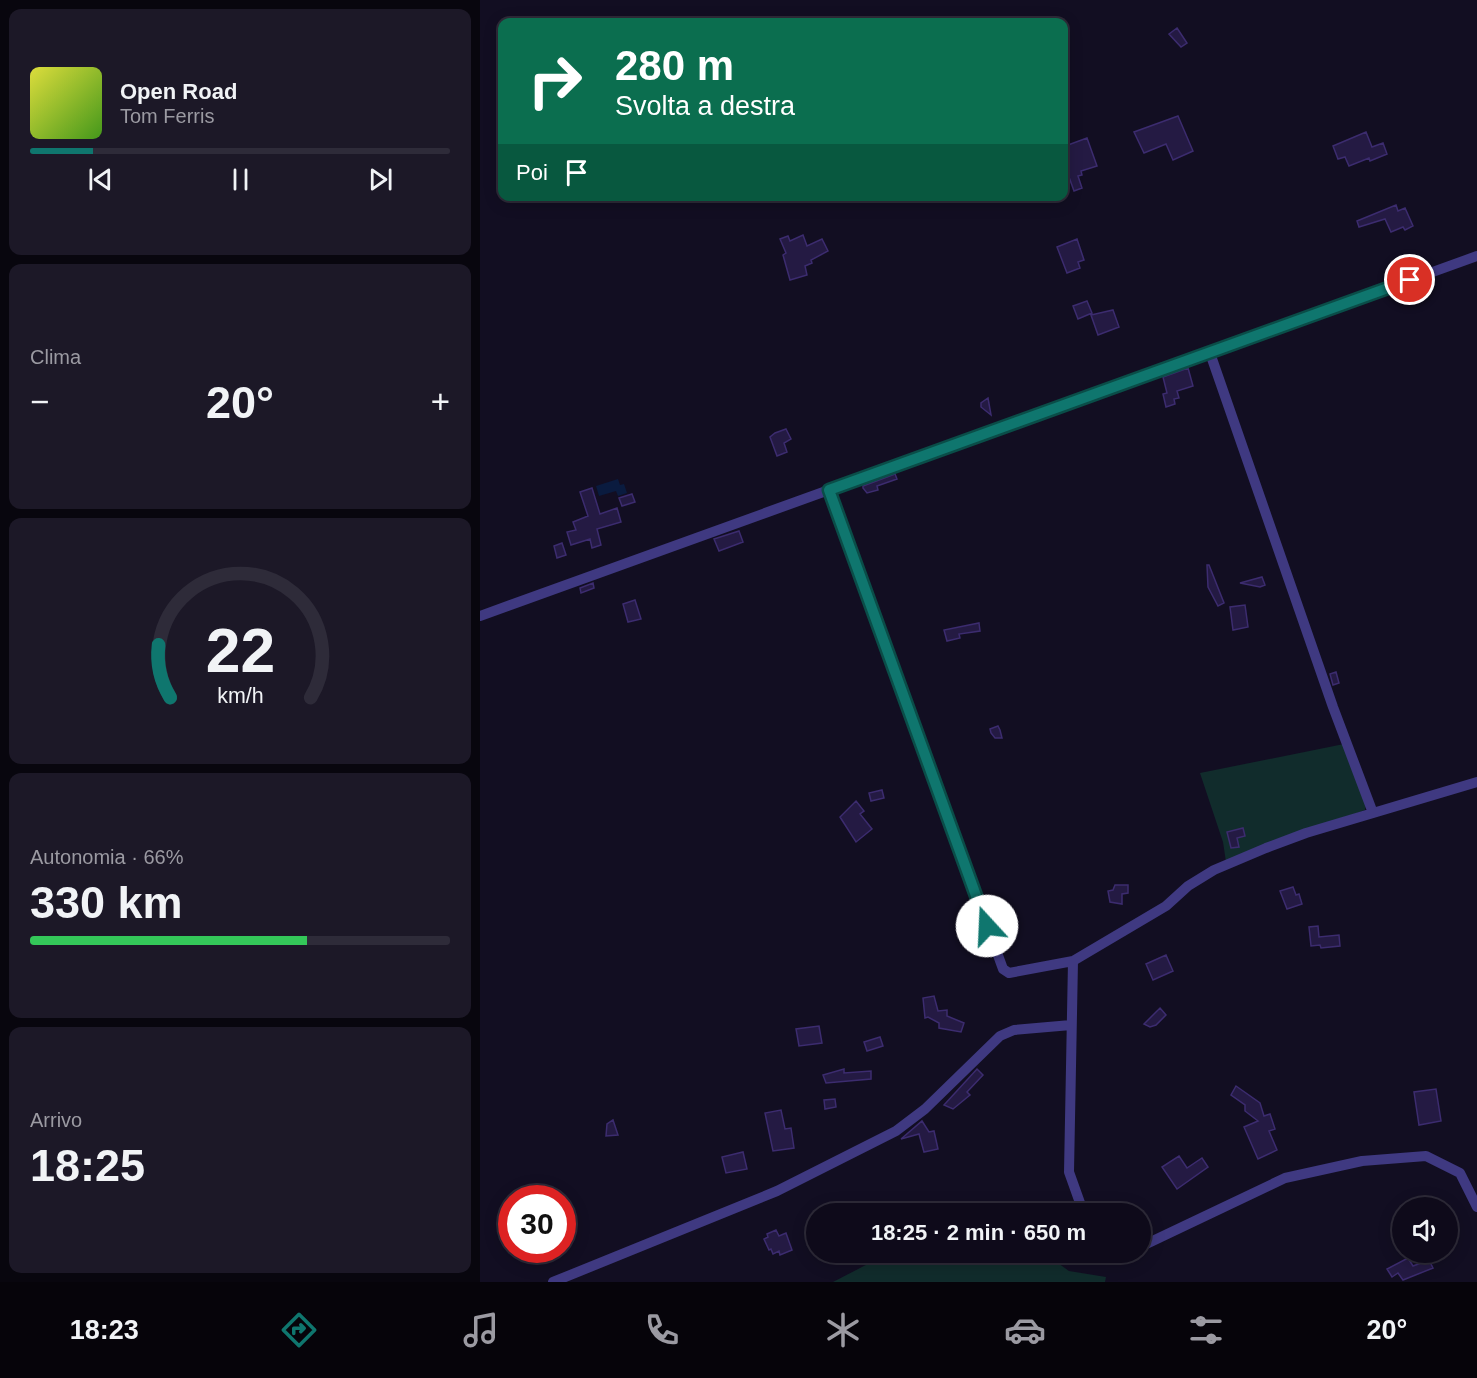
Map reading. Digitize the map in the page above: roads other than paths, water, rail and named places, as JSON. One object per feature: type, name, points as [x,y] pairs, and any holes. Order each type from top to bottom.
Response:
[{"type":"street","points":[[480,616],[1477,256]]},
{"type":"street","points":[[1210,353],[1333,707],[1373,813]]},
{"type":"street","points":[[829,490],[1003,969],[1008,973],[1073,961],[1166,906],[1188,886],[1214,870],[1266,848],[1477,782]]},
{"type":"street","points":[[1073,961],[1069,1172],[1080,1203]]},
{"type":"street","points":[[553,1282],[777,1191],[896,1131],[926,1109],[1000,1036],[1014,1030],[1071,1025]]},
{"type":"street","points":[[1151,1242],[1285,1178],[1362,1161],[1426,1156],[1460,1173],[1477,1207]]},
{"type":"water","points":[[618,479],[620,485],[624,484],[627,493],[618,496],[616,491],[599,496],[596,486]]}]
